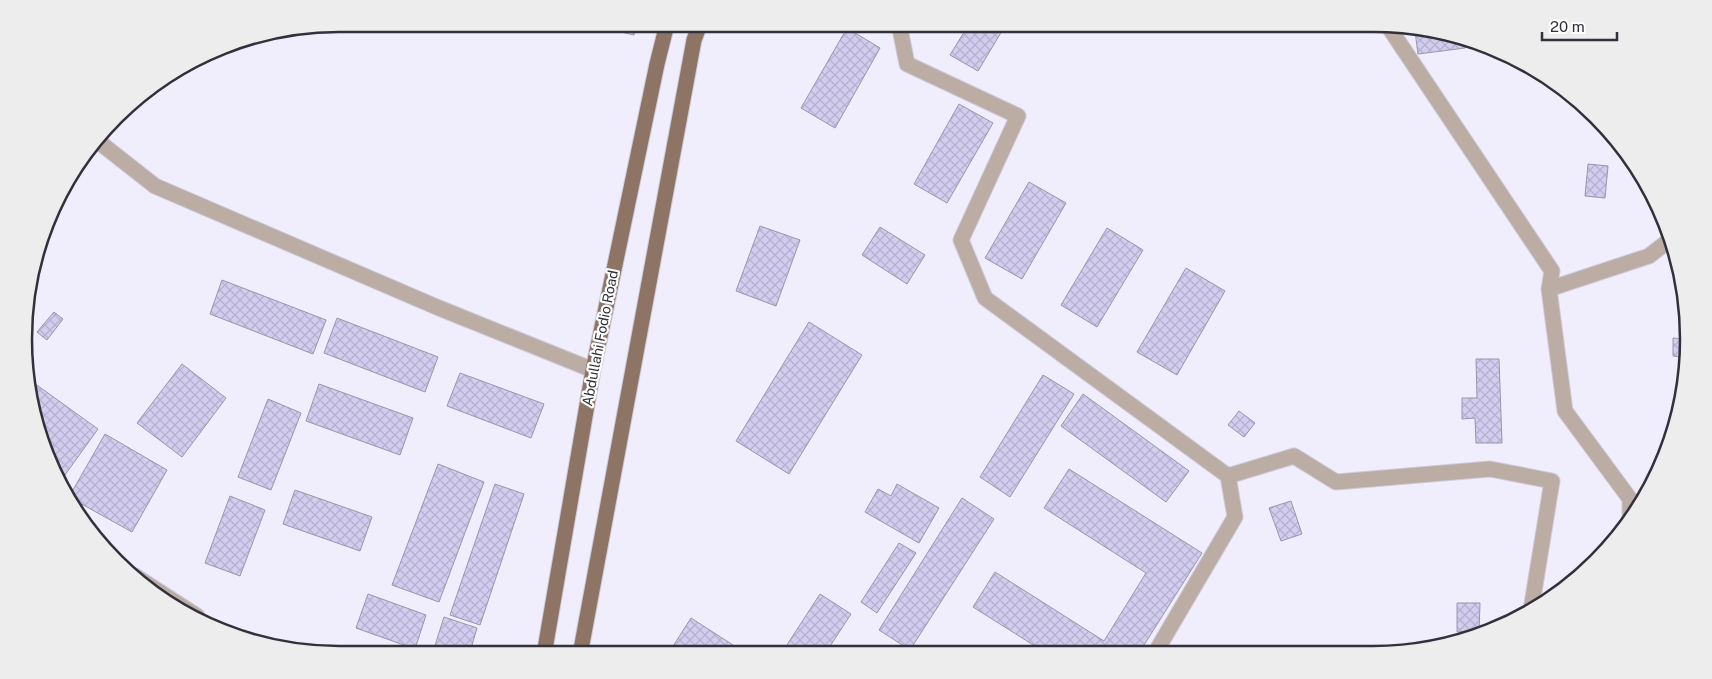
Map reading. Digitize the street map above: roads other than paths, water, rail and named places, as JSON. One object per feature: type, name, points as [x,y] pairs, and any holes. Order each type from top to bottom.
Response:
[{"type":"main road","name":"Abdullahi Fodio Road","points":[[546,646],[593,370],[665,32]]},
{"type":"main road","points":[[582,646],[697,32]]},
{"type":"street","points":[[901,32],[907,64],[1018,116],[961,240],[985,298],[1228,476],[1235,517],[1159,646]]},
{"type":"street","points":[[1393,33],[1552,271],[1549,289],[1565,411],[1630,498],[1630,507]]},
{"type":"street","points":[[103,145],[155,186],[439,308],[593,370]]},
{"type":"street","points":[[1549,289],[1649,256],[1664,244]]},
{"type":"street","points":[[1228,476],[1294,456],[1336,482],[1490,469],[1552,481],[1532,601]]}]
